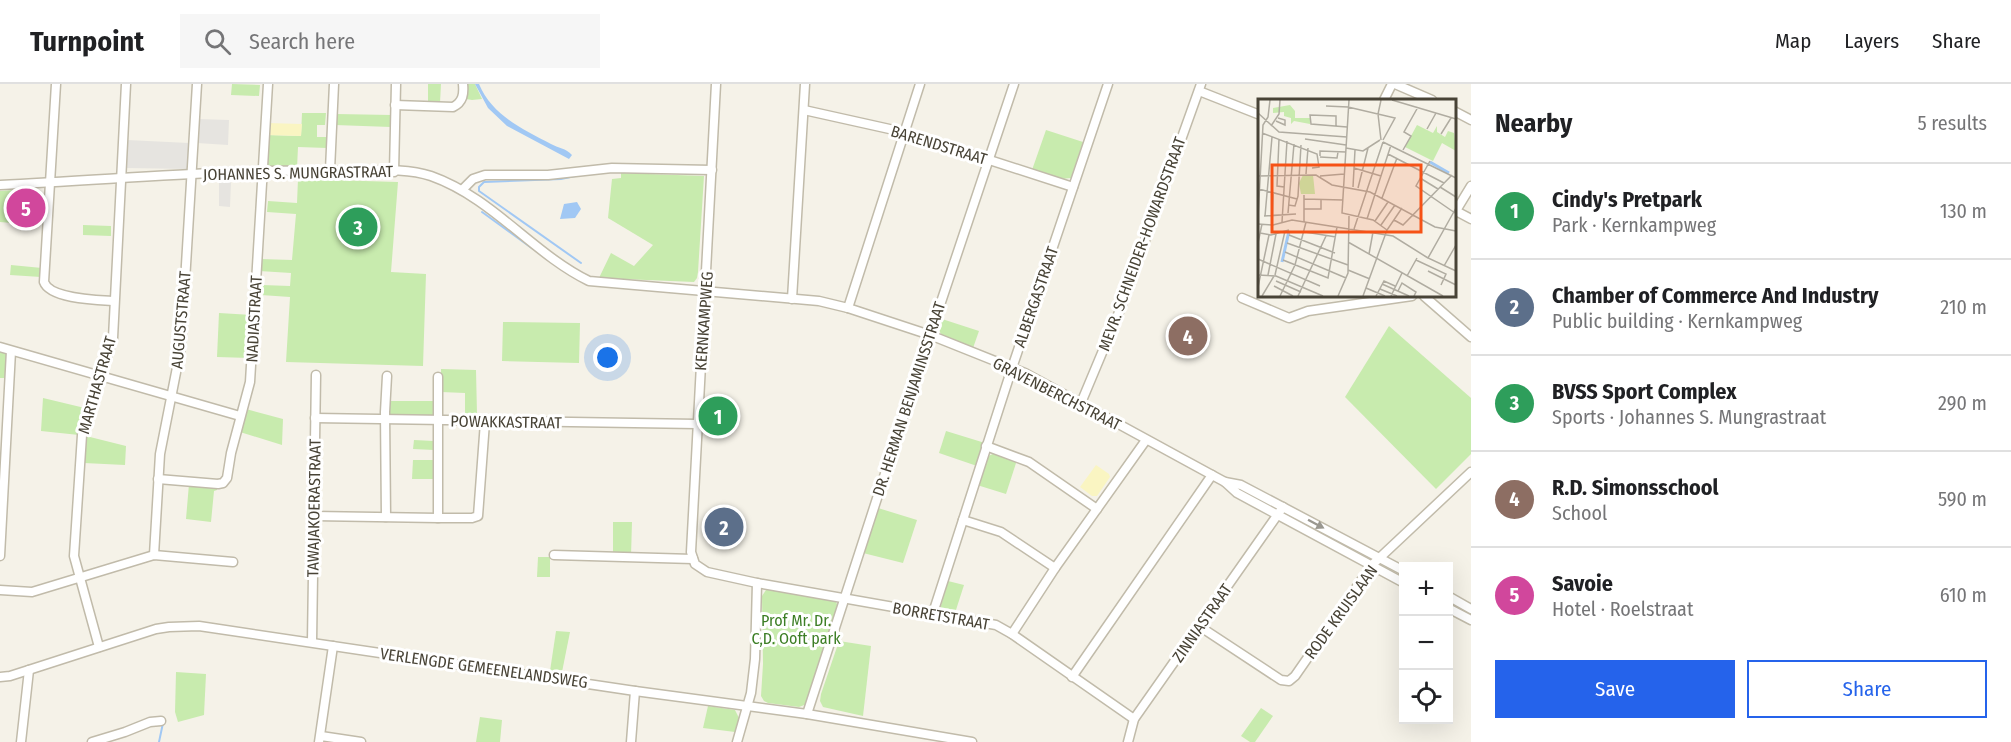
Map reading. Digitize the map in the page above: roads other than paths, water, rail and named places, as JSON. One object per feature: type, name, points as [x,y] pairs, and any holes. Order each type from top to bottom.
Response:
[{"type":"street","points":[[56,84],[44,276],[46,287],[77,298],[114,301]]},
{"type":"street","name":"MARTHASTRAAT","points":[[99,647],[74,556],[82,435],[114,338],[126,84]]},
{"type":"street","name":"AUGUSTSTRAAT","points":[[154,555],[160,454],[181,347],[197,84]]},
{"type":"street","name":"NADIASTRAAT","points":[[158,479],[218,484],[226,482],[250,382],[268,84]]},
{"type":"street","points":[[330,170],[334,84]]},
{"type":"street","points":[[394,172],[396,84]]},
{"type":"street","points":[[395,105],[453,107],[463,98],[462,84]]},
{"type":"street","name":"KERNKAMPWEG","points":[[693,559],[691,552],[697,424],[716,84]]},
{"type":"street","points":[[792,298],[805,84]]},
{"type":"street","points":[[848,308],[920,84]]},
{"type":"street","name":"DR. HERMAN BENJAMINSSTRAAT","points":[[807,714],[1014,84]]},
{"type":"street","name":"ALBERGASTRAAT","points":[[933,613],[1012,368],[1108,84]]},
{"type":"street","points":[[1385,99],[1393,84],[1430,99]]},
{"type":"street","points":[[1200,88],[1258,114]]},
{"type":"street","name":"MEVR. SCHNEIDER-HOWARDSTRAAT","points":[[1081,403],[1122,305],[1200,88]]},
{"type":"street","name":"BARENDSTRAAT","points":[[804,110],[903,132],[1073,187]]},
{"type":"street","points":[[1456,112],[1471,120]]},
{"type":"street","points":[[462,190],[473,179],[485,176],[548,176],[612,168],[712,170]]},
{"type":"street","name":"JOHANNES S. MUNGRASTRAAT","points":[[0,185],[330,170],[394,172],[430,176],[483,202],[530,240],[579,276],[590,281],[601,284],[706,291]]},
{"type":"street","points":[[1456,210],[1471,186]]},
{"type":"street","points":[[1456,212],[1471,219]]},
{"type":"street","name":"GRAVENBERCHSTRAAT","points":[[706,291],[819,301],[848,308],[930,335],[1012,368],[1225,482],[1237,493],[1280,510],[1399,568]]},
{"type":"street","points":[[1242,298],[1289,318],[1308,310],[1405,297]]},
{"type":"street","points":[[1425,297],[1471,337]]},
{"type":"street","points":[[0,347],[240,416]]},
{"type":"street","points":[[0,556],[11,351]]},
{"type":"street","name":"TAWAJAKOERASTRAAT","points":[[312,642],[316,375]]},
{"type":"street","points":[[386,517],[387,376]]},
{"type":"street","points":[[438,377],[438,518]]},
{"type":"street","name":"POWAKKASTRAAT","points":[[315,418],[697,424]]},
{"type":"street","points":[[314,516],[438,518],[478,516],[485,422]]},
{"type":"street","points":[[1012,634],[1055,568],[1146,440]]},
{"type":"street","points":[[987,446],[1029,462],[1097,509]]},
{"type":"street","name":"RODE KRUISLAAN","points":[[1199,626],[1281,681],[1289,681],[1295,676],[1372,566],[1471,472]]},
{"type":"street","points":[[1072,677],[1212,475]]},
{"type":"street","name":"GRAVENBERCHSTRAAT","points":[[1280,510],[1399,580]]},
{"type":"street","name":"ZINNIASTRAAT","points":[[1128,742],[1134,719],[1280,510]]},
{"type":"street","points":[[963,520],[1000,532],[1055,568]]},
{"type":"street","points":[[0,590],[32,591],[154,555],[233,562]]},
{"type":"street","points":[[554,555],[693,559],[695,564],[707,572],[757,583],[755,659],[748,706],[737,742]]},
{"type":"street","name":"BORRETSTRAAT","points":[[757,583],[996,625],[1134,719]]},
{"type":"street","points":[[1453,598],[1471,609]]},
{"type":"street","points":[[1453,610],[1471,620]]},
{"type":"street","name":"VERLENGDE GEMEENELANDSWEG","points":[[0,677],[29,670],[156,629],[184,626],[312,642],[635,691],[807,714],[972,742]]},
{"type":"street","points":[[333,646],[320,739],[361,742]]},
{"type":"street","points":[[21,742],[29,670]]},
{"type":"street","points":[[631,742],[635,691]]},
{"type":"street","points":[[92,742],[150,722],[161,721]]},
{"type":"street","points":[[123,742],[125,732]]},
{"type":"water","points":[[475,84],[479,84],[500,113],[519,127],[567,151],[572,155],[569,159],[507,126],[488,108]]},
{"type":"water","points":[[577,202],[581,209],[575,218],[560,219],[564,204]]},
{"type":"waterway","points":[[575,176],[561,179],[484,182],[479,187],[479,191],[581,263]]},
{"type":"waterway","points":[[482,212],[533,249]]},
{"type":"waterway","points":[[159,742],[163,723]]},
{"type":"place","name":"Savoie","points":[[26,208]]},
{"type":"place","name":"BVSS Sport Complex","points":[[358,227]]},
{"type":"place","name":"R.D. Simonsschool","points":[[1188,336]]},
{"type":"place","name":"Cindy's Pretpark","points":[[718,416]]},
{"type":"place","name":"Chamber of Commerce And Industry","points":[[724,527]]},
{"type":"park label","name":"Prof Mr. Dr. C,D. Ooft park","points":[[796,629]]}]
